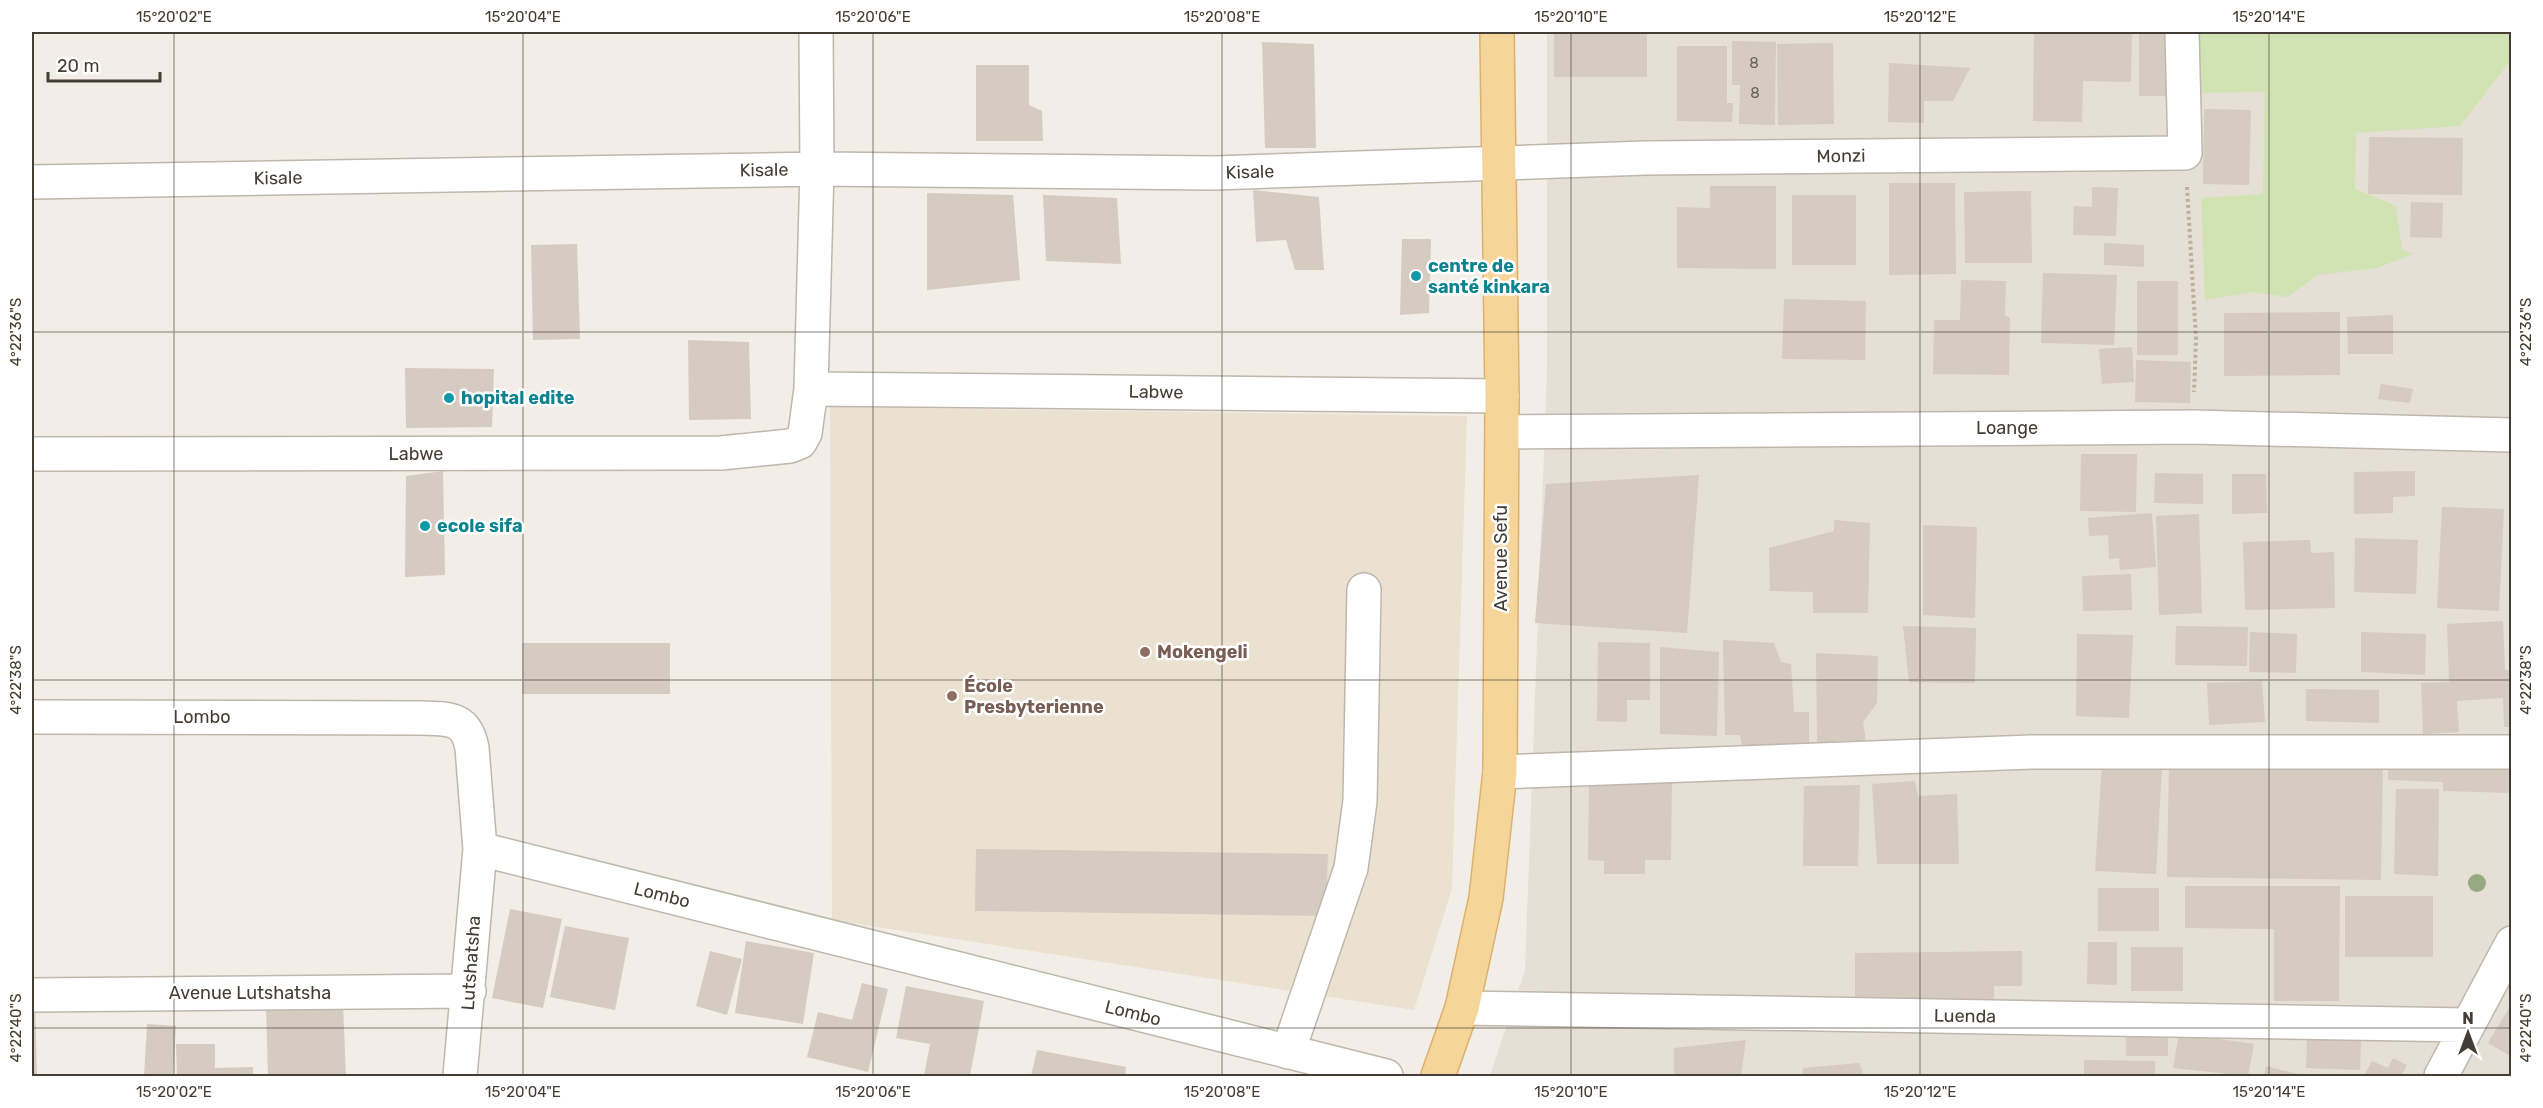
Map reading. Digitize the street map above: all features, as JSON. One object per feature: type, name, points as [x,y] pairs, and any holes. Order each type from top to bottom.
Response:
[{"type":"main road","name":"Avenue Sefu","points":[[1438,1077],[1462,1008],[1486,898],[1500,772],[1502,396],[1497,165],[1497,32]]},
{"type":"street","points":[[811,389],[817,169],[816,32]]},
{"type":"street","points":[[2182,32],[2185,153]]},
{"type":"street","name":"Monzi","points":[[1497,165],[1646,158],[2185,153]]},
{"type":"street","name":"Kisale","points":[[32,182],[817,169],[1215,173],[1497,165]]},
{"type":"street","name":"Labwe","points":[[32,454],[720,453],[790,446],[800,442],[805,433],[811,389],[1502,396]]},
{"type":"street","name":"Loange","points":[[1502,432],[2193,427],[2511,435]]},
{"type":"street","points":[[1288,1052],[1351,867],[1360,801],[1364,590]]},
{"type":"street","name":"Lombo","points":[[32,717],[420,718],[458,722],[469,732],[472,748],[480,849],[1386,1077]]},
{"type":"street","points":[[1500,772],[2031,752],[2511,752]]},
{"type":"street","name":"Lutshatsha","points":[[460,1077],[480,849]]},
{"type":"street","points":[[2440,1077],[2511,943]]},
{"type":"street","name":"Avenue Lutshatsha","points":[[32,995],[469,992]]},
{"type":"street","name":"Luenda","points":[[1462,1008],[2468,1025]]},
{"type":"path","points":[[2185,153],[2196,339],[2193,427]]},
{"type":"shaded area","points":[[1547,32],[2511,32],[2511,1076],[1490,1076],[1525,970],[1547,371]]},
{"type":"shaded area","name":"Mokengeli","points":[[830,407],[1467,416],[1452,889],[1414,1010],[832,920]]},
{"type":"green space","points":[[2199,32],[2511,32],[2511,60],[2460,126],[2356,133],[2355,189],[2396,206],[2402,250],[2413,254],[2377,268],[2318,275],[2287,297],[2254,292],[2205,300],[2201,198],[2263,194],[2265,92],[2197,93]]},
{"type":"building","points":[[1554,32],[1647,32],[1647,77],[1554,77]]},
{"type":"building","points":[[2034,32],[2132,32],[2131,82],[2083,81],[2082,122],[2033,121]]},
{"type":"building","points":[[2139,32],[2176,32],[2176,96],[2139,96]]},
{"type":"building","points":[[1732,41],[1776,42],[1775,125],[1739,124],[1740,85],[1732,85]]},
{"type":"building","points":[[1262,42],[1314,44],[1316,148],[1265,148]]},
{"type":"building","points":[[1833,43],[1834,124],[1778,125],[1777,44]]},
{"type":"building","points":[[1677,46],[1727,46],[1727,103],[1733,103],[1732,122],[1677,121]]},
{"type":"building","points":[[1889,63],[1970,68],[1953,101],[1924,101],[1924,123],[1888,122]]},
{"type":"building","points":[[976,65],[1029,65],[1029,105],[1042,111],[1043,141],[976,141]]},
{"type":"building","points":[[2204,109],[2251,110],[2249,185],[2203,184]]},
{"type":"building","points":[[2369,137],[2463,138],[2462,195],[2368,194]]},
{"type":"building","points":[[1889,183],[1955,183],[1956,274],[1889,275]]},
{"type":"building","points":[[1710,186],[1776,186],[1776,269],[1677,268],[1677,207],[1710,208]]},
{"type":"building","points":[[2092,187],[2118,188],[2116,236],[2073,235],[2074,206],[2092,207]]},
{"type":"building","points":[[1253,190],[1319,197],[1324,270],[1295,270],[1286,240],[1256,242]]},
{"type":"building","points":[[2031,191],[2032,263],[1965,263],[1964,192]]},
{"type":"building","points":[[927,193],[1013,195],[1020,280],[927,290]]},
{"type":"building","points":[[1043,195],[1117,198],[1121,264],[1046,261]]},
{"type":"building","points":[[1792,195],[1856,195],[1856,265],[1792,265]]},
{"type":"building","points":[[2411,202],[2443,203],[2442,238],[2410,237]]},
{"type":"building","name":"centre de santé kinkara","points":[[1402,239],[1431,239],[1429,313],[1400,315]]},
{"type":"building","points":[[2104,243],[2144,245],[2144,267],[2104,265]]},
{"type":"building","points":[[577,244],[580,339],[533,340],[531,245]]},
{"type":"building","points":[[2043,273],[2117,275],[2114,345],[2041,343]]},
{"type":"building","points":[[1961,280],[2006,281],[2005,315],[2010,318],[2009,375],[1933,374],[1934,320],[1960,320]]},
{"type":"building","points":[[2137,281],[2178,281],[2178,355],[2137,355]]},
{"type":"building","points":[[1784,299],[1866,301],[1865,360],[1782,359]]},
{"type":"building","points":[[2340,312],[2340,375],[2224,376],[2224,313]]},
{"type":"building","points":[[2393,315],[2393,354],[2348,354],[2347,317]]},
{"type":"building","points":[[688,340],[749,342],[751,419],[689,420]]},
{"type":"building","points":[[2132,347],[2134,382],[2102,384],[2099,349]]},
{"type":"building","points":[[2136,360],[2191,362],[2190,403],[2135,402]]},
{"type":"building","name":"hopital edite","points":[[405,368],[494,369],[492,427],[406,428]]},
{"type":"building","points":[[2381,384],[2413,389],[2410,403],[2378,399]]},
{"type":"building","points":[[2081,454],[2137,454],[2136,512],[2080,511]]},
{"type":"building","name":"ecole sifa","points":[[443,471],[445,575],[405,577],[406,476]]},
{"type":"building","points":[[2415,471],[2415,496],[2393,497],[2393,513],[2354,514],[2354,472]]},
{"type":"building","points":[[2155,473],[2203,474],[2203,504],[2154,503]]},
{"type":"building","points":[[2232,474],[2266,474],[2267,513],[2232,514]]},
{"type":"building","points":[[1699,475],[1687,633],[1535,623],[1546,484]]},
{"type":"building","points":[[2442,507],[2504,509],[2499,611],[2437,608]]},
{"type":"building","points":[[2152,513],[2156,567],[2120,570],[2119,558],[2109,559],[2108,535],[2089,536],[2088,518]]},
{"type":"building","points":[[2199,514],[2202,613],[2159,615],[2156,516]]},
{"type":"building","points":[[1834,520],[1870,523],[1868,613],[1813,613],[1813,592],[1770,591],[1769,548],[1834,531]]},
{"type":"building","points":[[1923,525],[1977,527],[1975,618],[1923,615]]},
{"type":"building","points":[[2355,538],[2418,540],[2416,594],[2354,592]]},
{"type":"building","points":[[2310,540],[2311,553],[2334,552],[2335,608],[2245,610],[2243,542]]},
{"type":"building","points":[[2131,574],[2132,610],[2083,611],[2082,576]]},
{"type":"building","points":[[2503,621],[2505,670],[2512,670],[2512,727],[2504,727],[2503,698],[2457,701],[2459,732],[2423,734],[2421,683],[2449,682],[2447,624]]},
{"type":"building","points":[[1903,626],[1976,628],[1975,683],[1909,682]]},
{"type":"building","points":[[2176,626],[2248,627],[2247,666],[2175,665]]},
{"type":"building","points":[[2250,632],[2297,634],[2296,673],[2249,672]]},
{"type":"building","points":[[2361,632],[2426,634],[2425,675],[2361,672]]},
{"type":"building","points":[[2077,634],[2133,635],[2129,718],[2076,716]]},
{"type":"building","points":[[1723,640],[1774,643],[1781,662],[1791,664],[1794,712],[1809,712],[1809,744],[1742,746],[1740,735],[1725,735]]},
{"type":"building","points":[[1598,642],[1650,643],[1650,700],[1627,700],[1627,722],[1597,721]]},
{"type":"building","points":[[522,643],[670,643],[670,694],[522,694]]},
{"type":"building","points":[[1660,647],[1719,652],[1717,736],[1660,734]]},
{"type":"building","points":[[1816,653],[1878,656],[1877,703],[1863,722],[1867,747],[1817,742]]},
{"type":"building","points":[[2262,681],[2265,722],[2209,725],[2207,683]]},
{"type":"building","points":[[2306,689],[2379,690],[2379,723],[2306,721]]},
{"type":"building","points":[[2169,759],[2383,761],[2381,880],[2167,877]]},
{"type":"building","points":[[2102,764],[2162,767],[2156,874],[2095,871]]},
{"type":"building","points":[[2388,764],[2512,766],[2512,793],[2443,791],[2443,782],[2388,780]]},
{"type":"building","points":[[1589,777],[1672,778],[1671,860],[1645,860],[1645,874],[1604,874],[1604,861],[1588,860]]},
{"type":"building","points":[[1915,781],[1918,796],[1957,794],[1959,864],[1877,864],[1872,784]]},
{"type":"building","points":[[1860,785],[1858,866],[1803,866],[1804,786]]},
{"type":"building","points":[[2396,789],[2439,789],[2438,876],[2394,874]]},
{"type":"building","points":[[976,849],[1328,854],[1326,916],[975,911]]},
{"type":"building","points":[[2185,886],[2340,886],[2339,1001],[2274,1001],[2274,929],[2185,928]]},
{"type":"building","points":[[2098,888],[2159,888],[2159,931],[2098,931]]},
{"type":"building","points":[[2345,896],[2433,896],[2433,957],[2345,957]]},
{"type":"building","points":[[510,909],[562,919],[543,1008],[492,998]]},
{"type":"building","points":[[565,926],[629,938],[615,1010],[550,997]]},
{"type":"building","points":[[746,941],[814,953],[803,1024],[735,1013]]},
{"type":"building","points":[[2088,942],[2117,942],[2117,985],[2087,984]]},
{"type":"building","points":[[2131,947],[2183,947],[2183,991],[2131,991]]},
{"type":"building","points":[[710,951],[742,959],[727,1015],[696,1006]]},
{"type":"building","points":[[2022,951],[2022,986],[1994,986],[1994,1004],[1855,1005],[1855,953]]},
{"type":"building","points":[[862,983],[888,989],[868,1072],[807,1057],[818,1012],[852,1020]]},
{"type":"building","points":[[906,986],[984,1001],[970,1076],[924,1076],[930,1044],[896,1038]]},
{"type":"building","points":[[32,1001],[35,1001],[37,1076],[32,1076]]},
{"type":"building","points":[[2512,1003],[2512,1057],[2488,1043]]},
{"type":"building","points":[[343,1004],[346,1076],[268,1076],[266,1007]]},
{"type":"building","points":[[147,1024],[176,1026],[173,1076],[144,1076]]},
{"type":"building","points":[[2126,1024],[2168,1024],[2168,1056],[2126,1056]]},
{"type":"building","points":[[2179,1033],[2254,1044],[2248,1076],[2173,1068]]},
{"type":"building","points":[[2307,1037],[2361,1040],[2360,1070],[2306,1068]]},
{"type":"building","points":[[1746,1040],[1741,1076],[1674,1076],[1674,1048]]},
{"type":"building","points":[[176,1044],[215,1044],[215,1068],[253,1067],[253,1076],[177,1076]]},
{"type":"building","points":[[1037,1050],[1126,1067],[1125,1076],[1031,1076]]},
{"type":"building","points":[[2393,1058],[2407,1065],[2401,1076],[2364,1076],[2372,1061],[2388,1068]]},
{"type":"building","points":[[2084,1060],[2155,1061],[2155,1076],[2084,1076]]},
{"type":"building","points":[[1859,1063],[1864,1076],[1802,1076],[1803,1068]]},
{"type":"building","points":[[2266,1066],[2306,1076],[2264,1076]]},
{"type":"place","name":"centre de santé kinkara","points":[[1416,276]]},
{"type":"place","name":"hopital edite","points":[[449,398]]},
{"type":"place","name":"ecole sifa","points":[[425,526]]},
{"type":"place","name":"Mokengeli","points":[[1145,652]]},
{"type":"place","name":"École Presbyterienne","points":[[952,696]]}]
